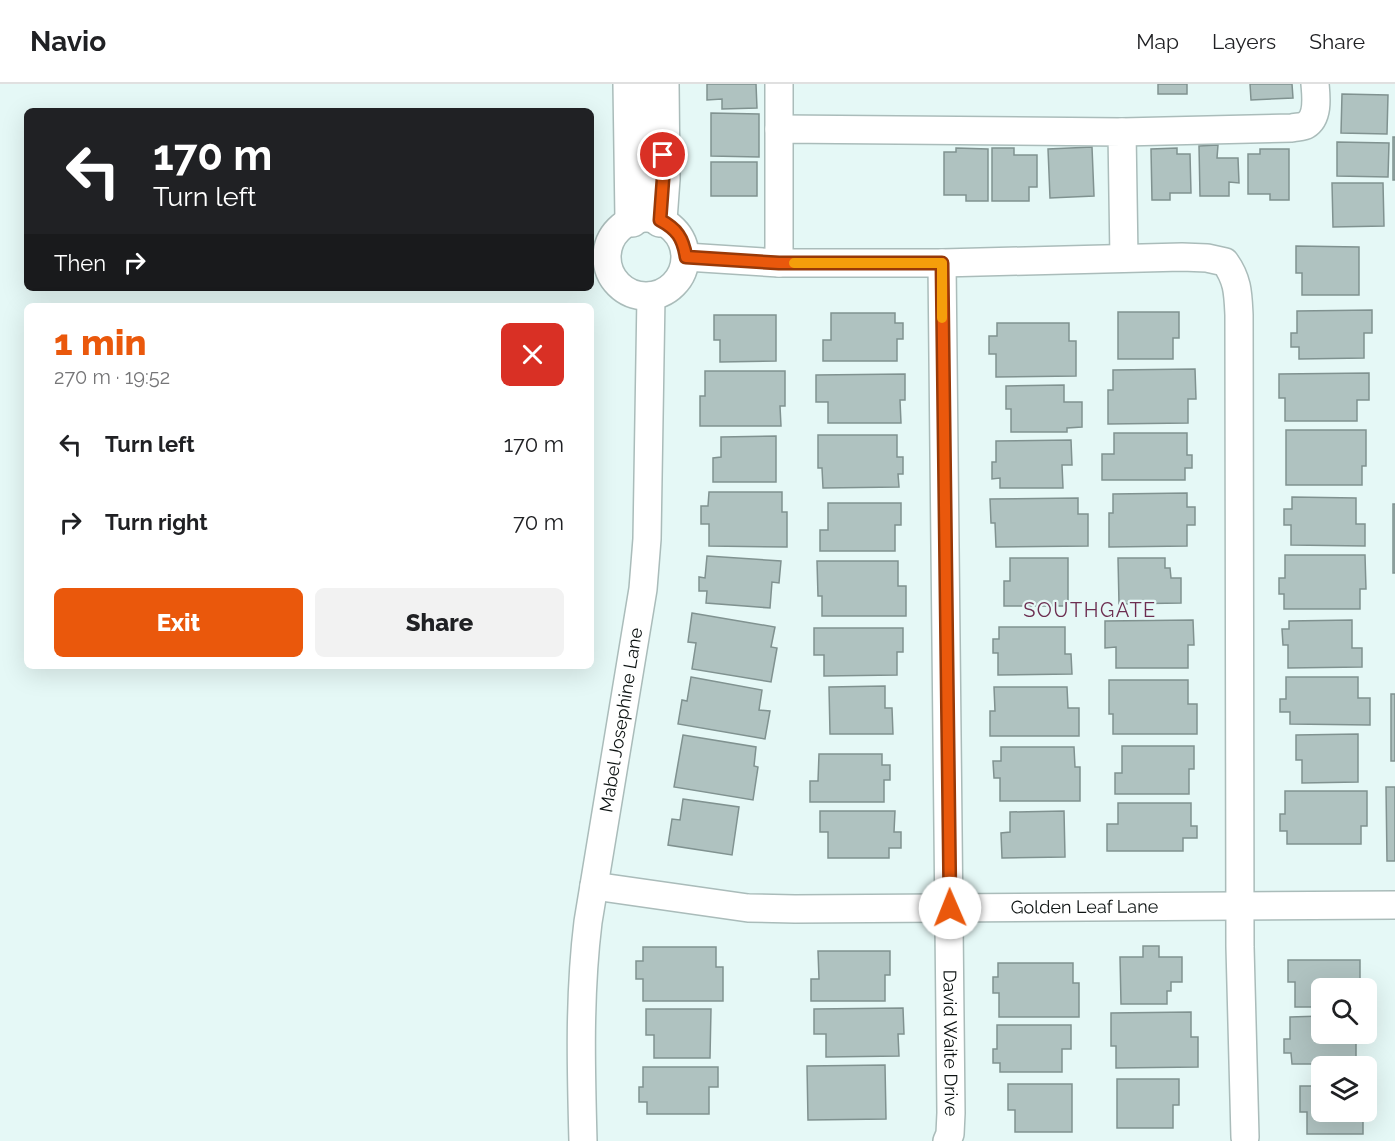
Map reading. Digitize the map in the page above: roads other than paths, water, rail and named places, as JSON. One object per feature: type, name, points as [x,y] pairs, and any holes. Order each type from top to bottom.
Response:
[{"type":"main road","points":[[630,84],[630,178],[646,220]]},
{"type":"main road","points":[[646,220],[663,179],[662,84]]},
{"type":"street","points":[[779,84],[779,263]]},
{"type":"street","points":[[779,129],[1122,132],[1292,128],[1306,125],[1314,118],[1315,84]]},
{"type":"street","points":[[1122,132],[1124,258]]},
{"type":"street","points":[[646,220],[670,226],[679,235],[686,257],[679,279],[672,287],[651,296],[627,291],[617,283],[599,260],[621,227],[646,220]]},
{"type":"street","points":[[686,257],[779,263],[942,263],[1207,258],[1225,262],[1233,273],[1238,291],[1240,947],[1245,1137]]},
{"type":"street","name":"David Waite Drive","points":[[942,263],[950,908],[951,1113],[950,1134],[947,1141]]},
{"type":"street","name":"Mabel Josephine Lane","points":[[583,1141],[581,1044],[586,945],[643,590],[651,296]]},
{"type":"street","name":"Golden Leaf Lane","points":[[594,886],[748,908],[1395,905]]},
{"type":"district","name":"SOUTHGATE","points":[[1090,610]]}]
